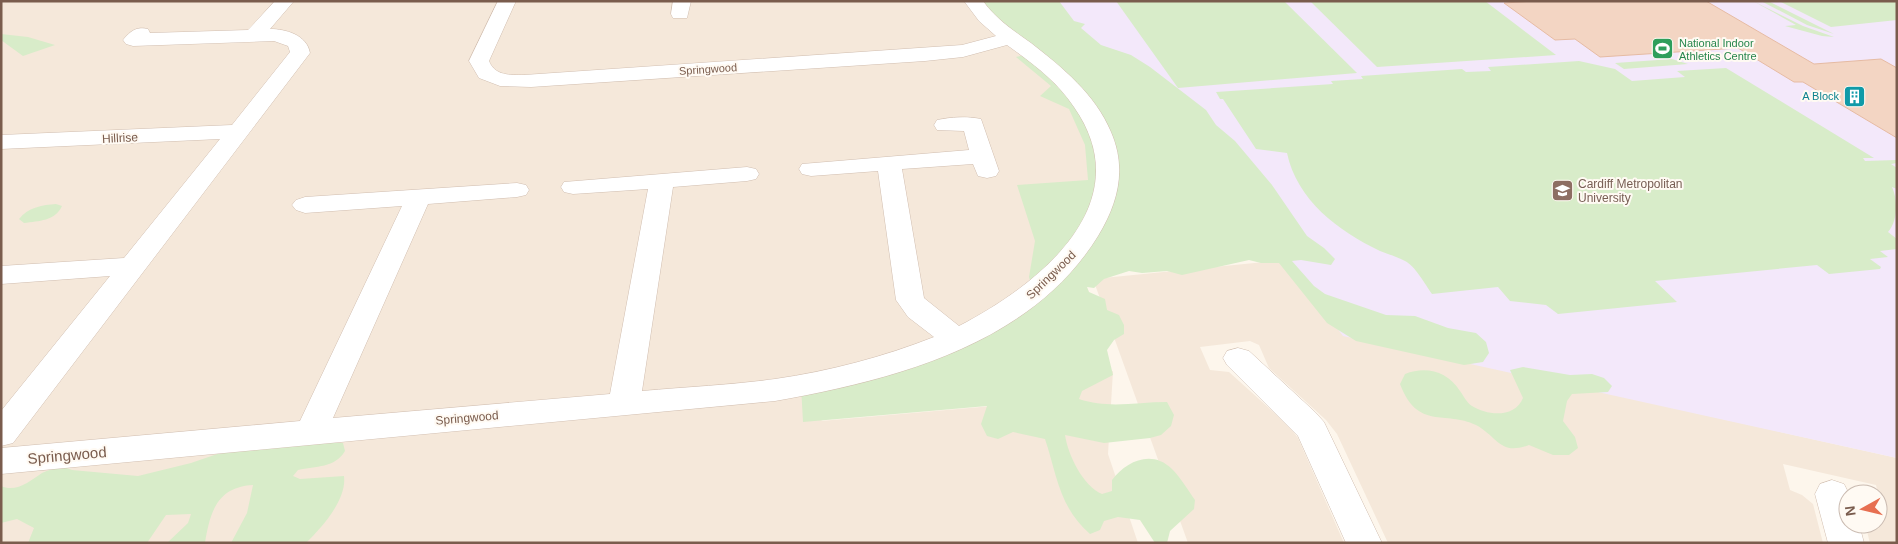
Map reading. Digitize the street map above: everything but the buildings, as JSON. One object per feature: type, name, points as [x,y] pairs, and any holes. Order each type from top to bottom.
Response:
[{"type":"street","points":[[254,35],[285,1]]},
{"type":"street","name":"Springwood","points":[[507,1],[479,61],[480,68],[485,74],[508,80],[531,81],[925,55],[963,51],[1010,38]]},
{"type":"street","name":"Springwood","points":[[1,461],[801,386],[853,375],[897,362],[956,338],[1008,312],[1034,294],[1058,273],[1089,233],[1102,206],[1107,185],[1108,166],[1106,148],[1089,112],[1076,91],[1057,73],[986,18],[973,1]]},
{"type":"street","points":[[1,434],[300,53],[298,43],[292,39],[274,35],[133,40],[141,33]]},
{"type":"street","points":[[812,169],[888,164],[985,163],[973,124],[946,125]]},
{"type":"street","name":"Hillrise","points":[[1,142],[63,141],[239,131]]},
{"type":"street","points":[[888,164],[910,300],[918,310],[956,338]]},
{"type":"street","points":[[572,187],[747,174]]},
{"type":"street","points":[[624,404],[662,181]]},
{"type":"street","points":[[305,205],[517,190]]},
{"type":"street","points":[[311,432],[420,196]]},
{"type":"street","points":[[1,275],[133,266]]},
{"type":"street","points":[[1238,358],[1304,420],[1312,431],[1364,543]]},
{"type":"street","points":[[1832,494],[1846,543]]},
{"type":"shaded area","points":[[1,1],[989,1],[1093,141],[1091,204],[1061,256],[1008,300],[821,421],[1050,401],[1113,371],[1108,454],[1138,543],[1,543]]},
{"type":"shaded area","name":"Cardiff Metropolitan University","points":[[1024,1],[1897,1],[1897,458],[1343,336],[1281,255]]},
{"type":"shaded area","points":[[1284,260],[1512,372],[1897,458],[1897,543],[1870,543],[1868,534],[1888,534],[1888,484],[1872,484],[1783,464],[1790,490],[1802,495],[1813,504],[1823,543],[1388,543],[1337,434],[1326,420],[1269,368],[1259,345],[1250,341],[1200,347],[1210,370],[1229,372],[1289,426],[1298,438],[1344,543],[1188,543],[1093,279]]},
{"type":"green space","points":[[983,1],[1059,1],[1074,21],[1085,24],[1081,28],[1101,45],[1131,55],[1150,67],[1206,110],[1216,125],[1235,141],[1272,185],[1307,236],[1324,248],[1335,259],[1331,265],[1301,260],[1292,261],[1314,286],[1325,294],[1386,315],[1415,316],[1448,328],[1476,333],[1486,342],[1489,353],[1483,362],[1464,365],[1356,341],[1327,323],[1279,263],[1261,263],[1249,260],[1182,275],[1167,271],[1142,273],[1129,271],[1104,279],[1094,288],[1087,287],[1089,292],[1105,299],[1107,310],[1119,315],[1124,325],[1124,334],[1114,340],[1107,350],[1113,375],[1082,391],[1079,399],[1101,404],[1167,402],[1174,415],[1171,426],[1161,435],[1150,438],[1104,443],[1065,435],[1069,452],[1083,477],[1095,490],[1102,494],[1112,491],[1112,480],[1124,467],[1140,460],[1156,460],[1172,469],[1195,500],[1194,509],[1170,531],[1167,543],[1155,543],[1140,520],[1118,517],[1104,521],[1100,530],[1090,534],[1080,524],[1065,502],[1045,439],[1013,432],[998,439],[987,436],[981,424],[987,406],[803,422],[801,386],[853,375],[1034,295],[1029,277],[1035,241],[1017,185],[1088,180],[1085,145],[1069,109],[1040,96],[1051,86],[1016,57],[1037,52],[987,11]]},
{"type":"green space","points":[[1116,1],[1284,1],[1357,73],[1178,88]]},
{"type":"green space","points":[[1310,1],[1485,1],[1556,55],[1377,67]]},
{"type":"green space","points":[[1753,1],[1803,26],[1834,37],[1822,36],[1785,26],[1796,25]]},
{"type":"green space","points":[[1761,1],[1768,1],[1834,34],[1807,25]]},
{"type":"green space","points":[[1779,1],[1897,1],[1897,20],[1831,27]]},
{"type":"green space","points":[[1,34],[28,37],[55,45],[23,56],[1,40]]},
{"type":"green space","points":[[1672,59],[1688,64],[1624,69],[1615,63]]},
{"type":"green space","points":[[1579,61],[1615,69],[1632,81],[1685,77],[1677,71],[1726,68],[1874,158],[1863,158],[1865,161],[1897,160],[1897,163],[1891,164],[1897,168],[1897,189],[1892,187],[1896,210],[1894,222],[1888,232],[1897,239],[1897,249],[1880,251],[1888,257],[1870,259],[1881,267],[1880,269],[1829,274],[1817,265],[1655,281],[1677,302],[1558,314],[1546,305],[1510,301],[1498,287],[1432,294],[1409,263],[1364,243],[1335,224],[1322,212],[1300,185],[1292,170],[1287,153],[1256,149],[1223,99],[1220,99],[1216,92],[1333,84],[1331,81],[1363,79],[1361,76],[1462,69],[1466,72],[1491,71],[1488,67]]},
{"type":"green space","points":[[56,204],[62,206],[51,217],[41,221],[24,223],[19,219],[31,209]]},
{"type":"green space","points":[[1523,367],[1570,375],[1592,374],[1604,378],[1612,386],[1608,392],[1572,394],[1567,401],[1563,421],[1575,437],[1578,448],[1569,455],[1553,455],[1529,445],[1519,448],[1505,447],[1476,425],[1465,421],[1424,414],[1407,399],[1400,384],[1405,374],[1421,370],[1435,372],[1455,384],[1472,406],[1486,412],[1508,412],[1514,409],[1523,398],[1510,370]]},
{"type":"green space","points":[[327,442],[343,443],[345,451],[341,457],[336,461],[318,467],[298,470],[293,476],[300,479],[344,476],[344,485],[338,504],[326,521],[306,543],[231,543],[247,513],[253,485],[231,491],[217,503],[210,521],[205,543],[167,543],[188,523],[191,514],[166,515],[147,543],[28,543],[34,528],[17,519],[1,523],[1,486],[7,488],[17,487],[42,473],[61,466],[72,470],[138,476],[191,463],[226,451]]},
{"type":"place","name":"National Indoor Athletics Centre","points":[[1663,49]]},
{"type":"place","name":"A Block","points":[[1855,96]]},
{"type":"place","name":"Cardiff Metropolitan University","points":[[1562,191]]}]
